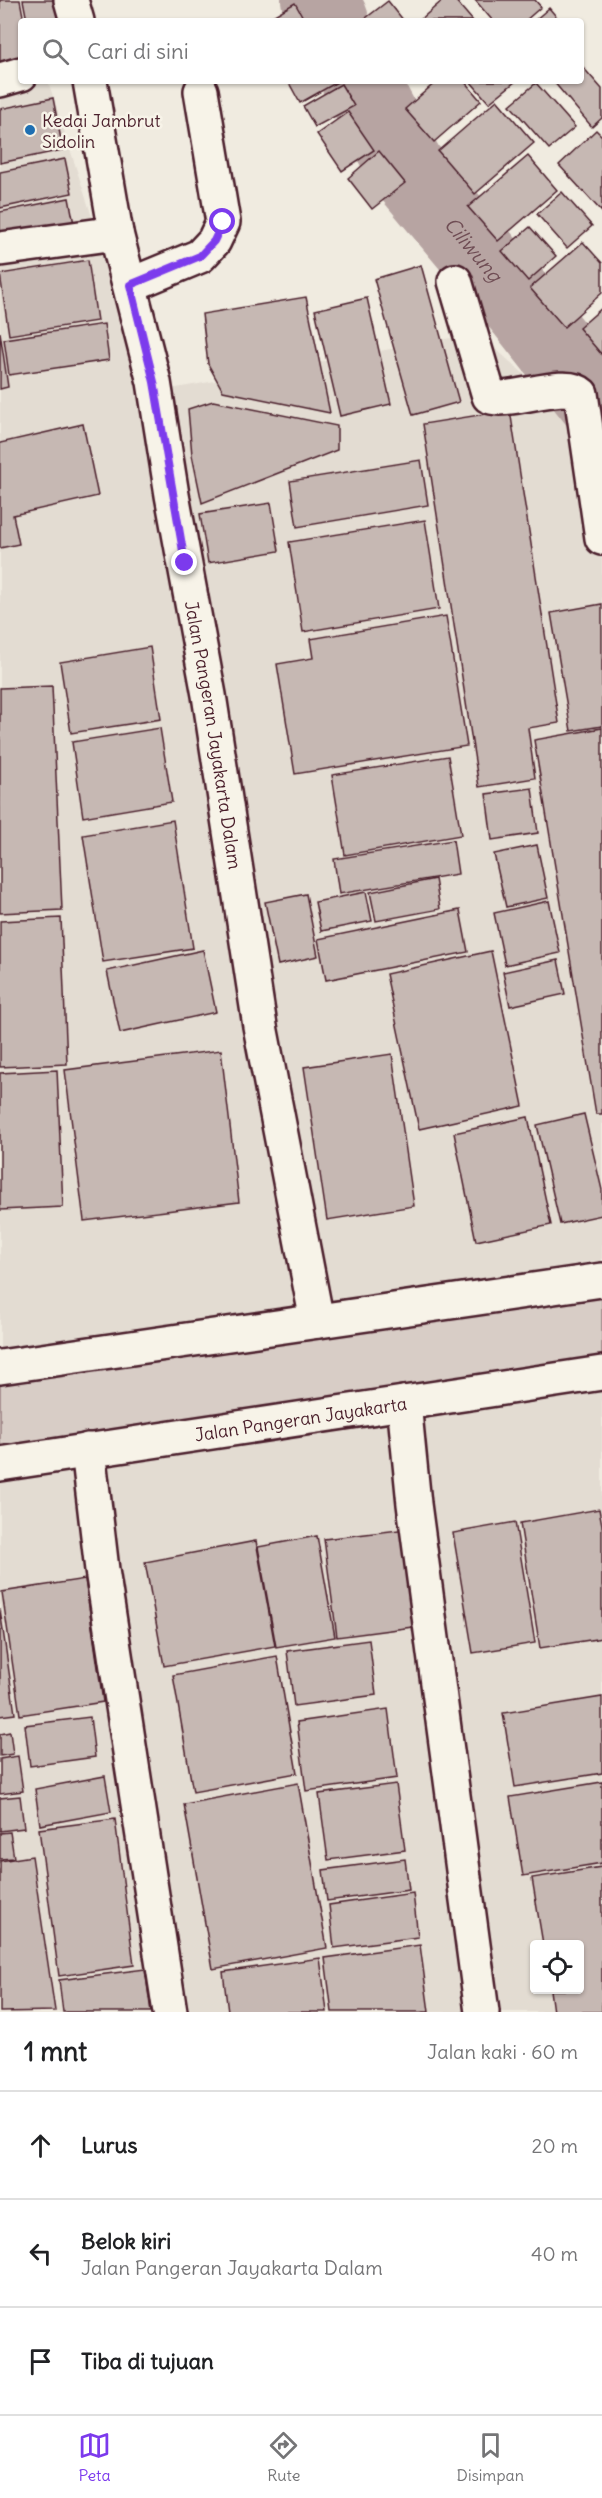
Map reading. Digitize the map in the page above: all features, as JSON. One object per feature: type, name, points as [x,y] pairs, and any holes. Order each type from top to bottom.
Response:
[{"type":"street","points":[[70,0],[75,18]]},
{"type":"street","points":[[0,80],[18,75]]},
{"type":"street","name":"Jalan Pangeran Jayakarta Dalam","points":[[91,84],[116,232],[154,382],[172,495],[209,695],[260,1026],[317,1321]]},
{"type":"street","points":[[130,285],[200,256],[214,241],[223,222],[201,91]]},
{"type":"street","points":[[0,249],[116,232]]},
{"type":"street","points":[[455,280],[489,396],[496,399],[532,392],[574,390],[581,394],[602,538]]},
{"type":"street","points":[[0,1367],[602,1280]]},
{"type":"street","name":"Jalan Pangeran Jayakarta","points":[[0,1464],[602,1373]]},
{"type":"street","points":[[405,1403],[414,1504],[482,2012]]},
{"type":"street","points":[[88,1450],[102,1570],[170,2012]]},
{"type":"shaded area","points":[[18,55],[18,84],[49,84],[149,393],[478,333],[602,444],[602,1280],[0,1367],[0,58]]},
{"type":"shaded area","points":[[602,1280],[602,1373],[0,1463],[0,1367]]},
{"type":"shaded area","points":[[602,1373],[602,2012],[0,2012],[0,1464]]},
{"type":"building","points":[[0,0],[20,0],[23,18],[18,18],[18,59],[0,62]]},
{"type":"building","points":[[23,0],[61,0],[64,18],[26,18]]},
{"type":"building","points":[[443,0],[455,0],[470,18],[422,18]]},
{"type":"building","points":[[475,0],[535,0],[541,7],[528,18],[490,18]]},
{"type":"building","points":[[388,1],[402,18],[366,18]]},
{"type":"building","points":[[295,3],[303,18],[269,18]]},
{"type":"building","points":[[549,8],[557,18],[537,18]]},
{"type":"building","points":[[584,68],[602,89],[602,118],[592,127],[556,84],[584,84]]},
{"type":"building","points":[[290,84],[334,84],[300,103]]},
{"type":"building","points":[[341,84],[354,106],[315,127],[303,106]]},
{"type":"building","points":[[434,84],[467,84],[481,101],[434,142],[405,109]]},
{"type":"building","points":[[473,84],[512,84],[489,103]]},
{"type":"building","points":[[537,84],[575,127],[549,149],[510,105]]},
{"type":"building","name":"Kedai Jambrut Sidolin","points":[[53,98],[63,150],[0,163],[0,109]]},
{"type":"building","points":[[497,100],[534,143],[475,194],[438,151]]},
{"type":"building","points":[[348,112],[374,150],[342,171],[317,134]]},
{"type":"building","points":[[596,130],[602,136],[602,212],[559,165]]},
{"type":"building","points":[[379,151],[405,183],[372,209],[348,178]]},
{"type":"building","points":[[528,156],[557,190],[498,241],[468,207]]},
{"type":"building","points":[[65,159],[72,193],[0,208],[0,172]]},
{"type":"building","points":[[562,192],[592,226],[567,248],[537,214]]},
{"type":"building","points":[[69,198],[74,224],[0,239],[0,212]]},
{"type":"building","points":[[530,227],[556,256],[528,281],[502,251]]},
{"type":"building","points":[[583,242],[602,263],[602,293],[564,327],[530,288]]},
{"type":"building","points":[[88,260],[97,321],[9,335],[0,274]]},
{"type":"building","points":[[421,265],[459,402],[413,415],[374,279]]},
{"type":"building","points":[[306,297],[330,413],[223,391],[208,364],[202,314]]},
{"type":"building","points":[[367,298],[391,404],[340,416],[315,310]]},
{"type":"building","points":[[602,308],[602,355],[579,328]]},
{"type":"building","points":[[104,324],[109,360],[9,375],[4,339]]},
{"type":"building","points":[[0,332],[8,387],[0,389]]},
{"type":"building","points":[[213,401],[337,426],[337,450],[202,503],[192,455],[188,409]]},
{"type":"building","points":[[510,410],[559,723],[528,728],[535,778],[479,787],[423,424]]},
{"type":"building","points":[[83,424],[98,496],[13,515],[19,544],[0,548],[0,443]]},
{"type":"building","points":[[421,460],[428,505],[297,527],[290,481]]},
{"type":"building","points":[[271,503],[279,551],[208,563],[200,514]]},
{"type":"building","points":[[425,520],[439,609],[303,632],[289,542]]},
{"type":"building","points":[[602,604],[602,726],[571,731],[551,613]]},
{"type":"building","points":[[446,616],[467,746],[295,774],[277,664],[313,658],[310,639]]},
{"type":"building","points":[[150,647],[161,719],[71,733],[60,662]]},
{"type":"building","points":[[52,686],[62,910],[0,913],[0,688]]},
{"type":"building","points":[[160,728],[172,802],[83,817],[72,742]]},
{"type":"building","points":[[602,728],[602,1114],[596,1114],[534,740]]},
{"type":"building","points":[[448,756],[461,835],[345,855],[332,775]]},
{"type":"building","points":[[532,788],[538,833],[492,840],[486,794]]},
{"type":"building","points":[[173,820],[193,948],[103,962],[83,835]]},
{"type":"building","points":[[453,840],[458,874],[339,894],[334,859]]},
{"type":"building","points":[[537,845],[548,898],[506,907],[494,854]]},
{"type":"building","points":[[435,879],[440,909],[376,921],[370,892]]},
{"type":"building","points":[[366,892],[372,921],[321,931],[315,902]]},
{"type":"building","points":[[306,894],[318,956],[278,965],[265,902]]},
{"type":"building","points":[[549,901],[560,953],[505,965],[494,913]]},
{"type":"building","points":[[460,910],[468,952],[326,980],[318,939]]},
{"type":"building","points":[[61,918],[67,1064],[0,1067],[0,921]]},
{"type":"building","points":[[203,950],[216,1012],[120,1033],[107,971]]},
{"type":"building","points":[[491,951],[523,1106],[419,1129],[386,974]]},
{"type":"building","points":[[558,960],[565,994],[510,1006],[503,972]]},
{"type":"building","points":[[221,1050],[239,1202],[84,1221],[65,1070]]},
{"type":"building","points":[[392,1054],[414,1206],[327,1220],[304,1067]]},
{"type":"building","points":[[57,1070],[63,1207],[0,1210],[0,1073]]},
{"type":"building","points":[[584,1114],[602,1190],[602,1215],[560,1224],[537,1125]]},
{"type":"building","points":[[528,1117],[551,1225],[476,1241],[454,1133]]},
{"type":"building","points":[[599,1509],[602,1525],[602,1638],[540,1648],[520,1523]]},
{"type":"building","points":[[515,1522],[535,1643],[473,1653],[453,1533]]},
{"type":"building","points":[[407,1529],[420,1626],[337,1637],[324,1539]]},
{"type":"building","points":[[317,1536],[335,1637],[276,1647],[258,1547]]},
{"type":"building","points":[[256,1541],[275,1646],[164,1666],[145,1562]]},
{"type":"building","points":[[85,1579],[103,1702],[20,1715],[2,1592]]},
{"type":"building","points":[[0,1609],[15,1714],[0,1716]]},
{"type":"building","points":[[369,1640],[376,1695],[294,1706],[287,1651]]},
{"type":"building","points":[[277,1656],[297,1773],[193,1792],[173,1675]]},
{"type":"building","points":[[602,1697],[602,1773],[515,1787],[503,1713]]},
{"type":"building","points":[[388,1709],[397,1778],[306,1791],[297,1722]]},
{"type":"building","points":[[90,1717],[95,1757],[30,1766],[25,1725]]},
{"type":"building","points":[[10,1732],[13,1754],[0,1756],[0,1734]]},
{"type":"building","points":[[18,1756],[23,1791],[0,1794],[0,1759]]},
{"type":"building","points":[[105,1776],[111,1812],[40,1825],[35,1789]]},
{"type":"building","points":[[602,1782],[602,1863],[523,1876],[510,1797]]},
{"type":"building","points":[[298,1783],[327,1948],[213,1969],[184,1804]]},
{"type":"building","points":[[396,1784],[405,1850],[328,1860],[319,1794]]},
{"type":"building","points":[[20,1796],[24,1828],[0,1831],[0,1798]]},
{"type":"building","points":[[115,1819],[134,1965],[59,1976],[39,1829]]},
{"type":"building","points":[[10,1832],[14,1858],[0,1859],[0,1833]]},
{"type":"building","points":[[32,1856],[55,2011],[0,2012],[0,1861]]},
{"type":"building","points":[[405,1859],[409,1890],[327,1901],[323,1870]]},
{"type":"building","points":[[602,1867],[602,2012],[553,2012],[551,1994],[584,1994],[584,1940],[542,1940],[532,1878]]},
{"type":"building","points":[[413,1893],[418,1937],[334,1948],[329,1905]]},
{"type":"building","points":[[420,1945],[429,2012],[332,2012],[325,1958]]},
{"type":"building","points":[[320,1958],[327,2012],[228,2012],[223,1972]]},
{"type":"building","points":[[145,1969],[151,2012],[63,2012],[59,1980]]},
{"type":"waterway","name":"Ciliwung","points":[[320,0],[329,18]]},
{"type":"waterway","name":"Ciliwung","points":[[362,84],[406,168],[526,311],[602,407]]},
{"type":"place","name":"Kedai Jambrut Sidolin","points":[[30,130]]},
{"type":"route","points":[[185,563],[154,382],[130,285],[200,256],[214,241],[223,222]]}]
